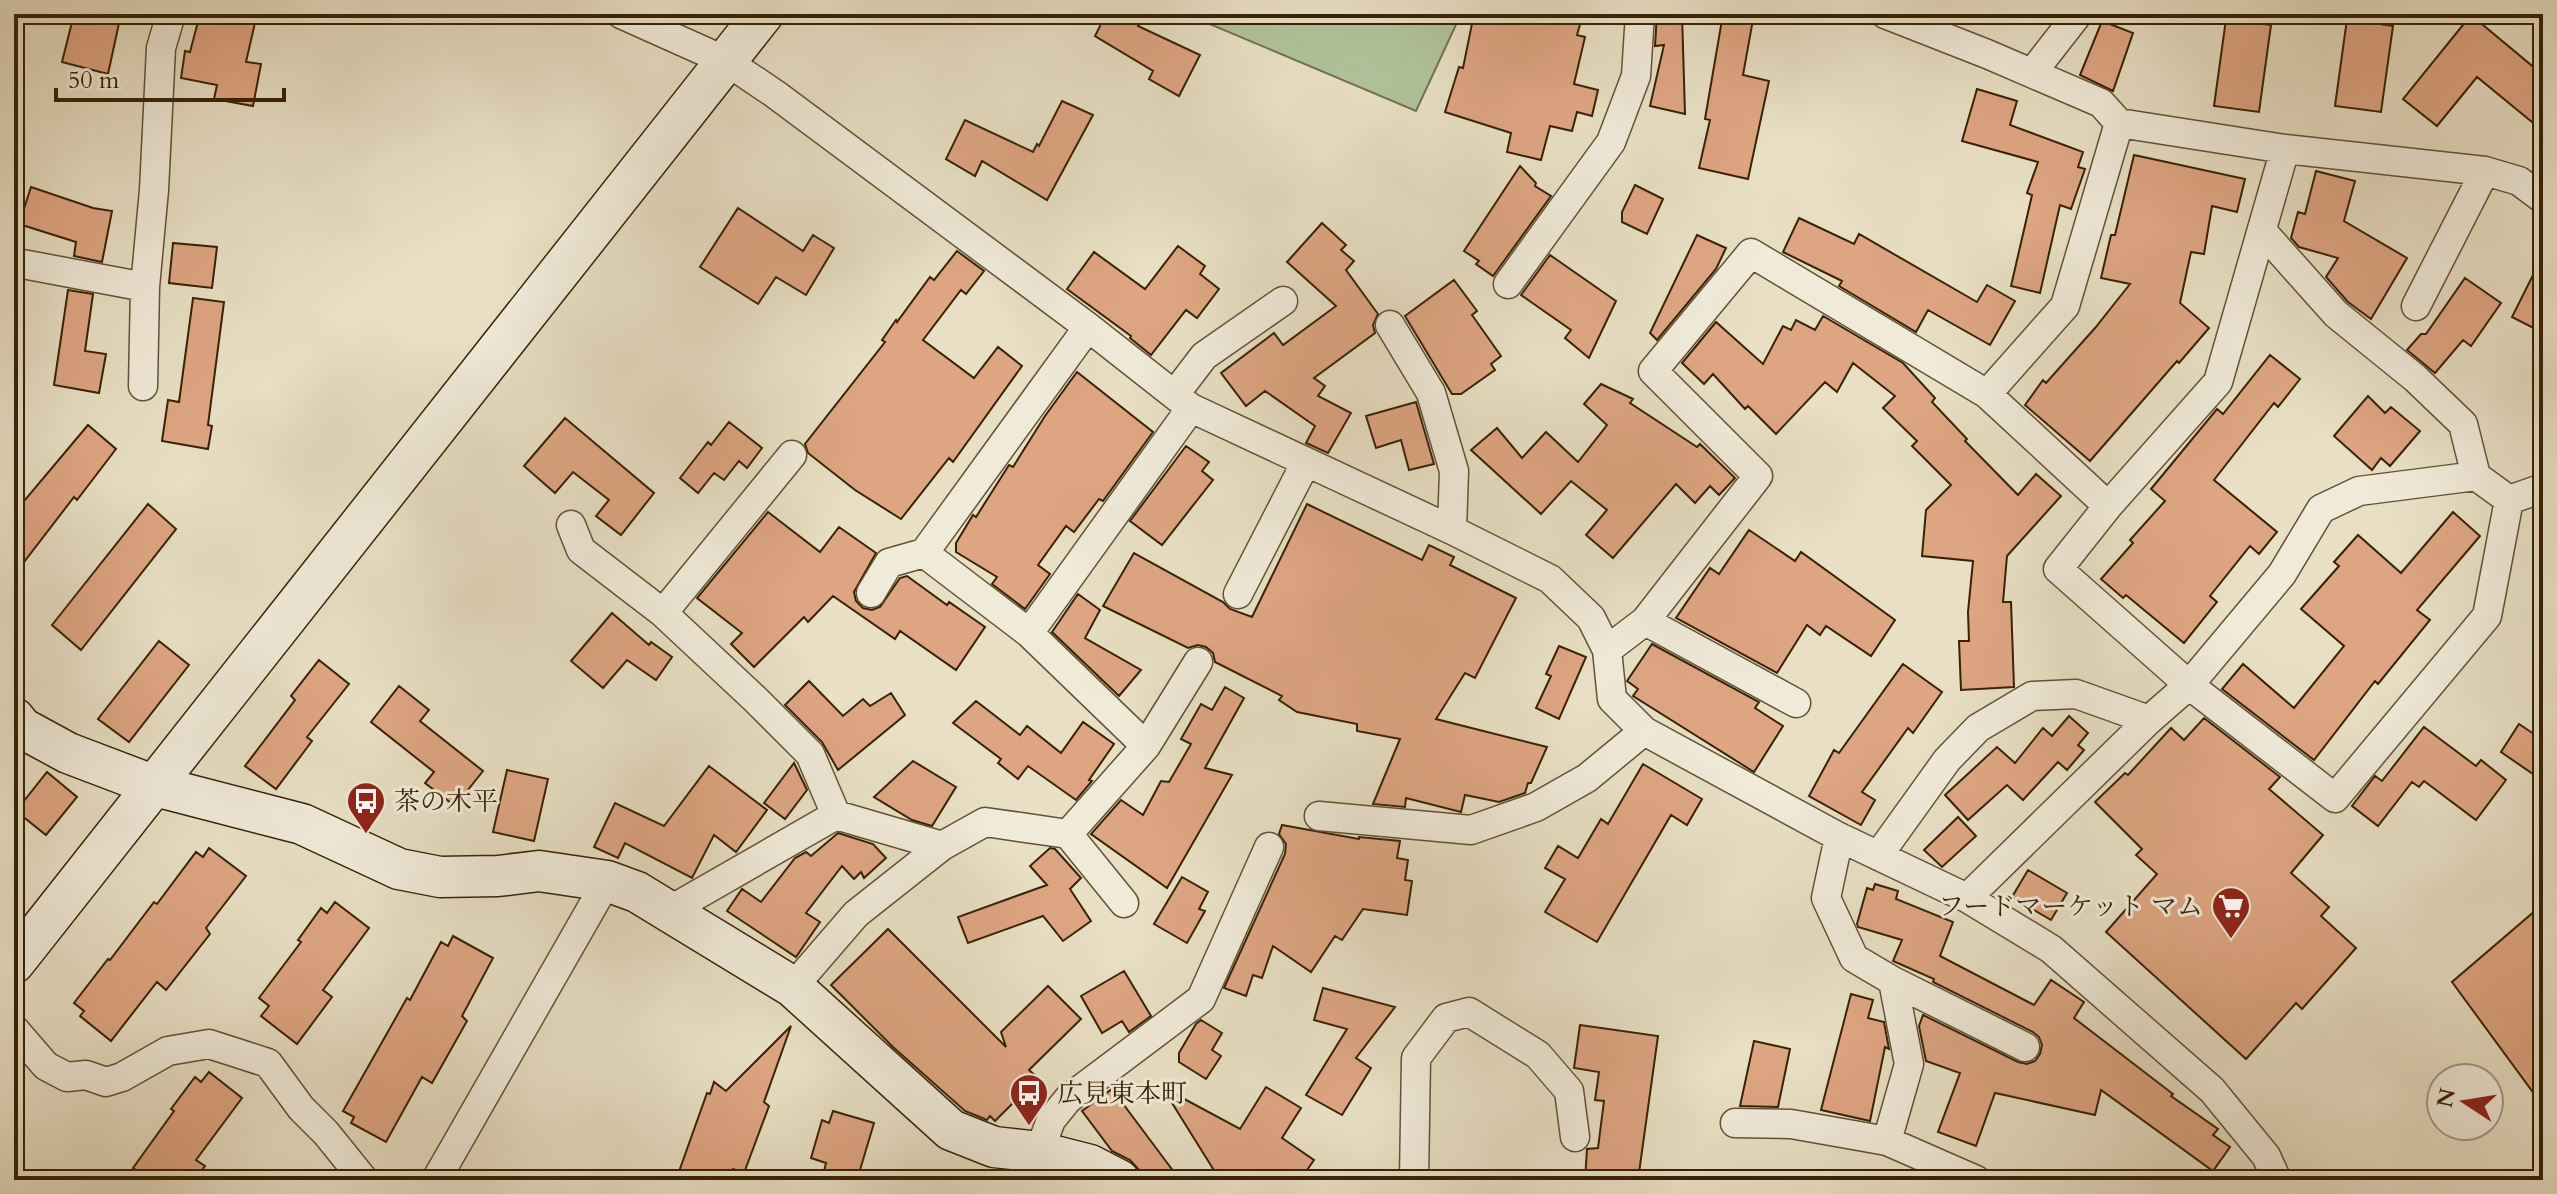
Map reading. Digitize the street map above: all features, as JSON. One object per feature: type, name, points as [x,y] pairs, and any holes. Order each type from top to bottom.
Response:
[{"type":"street","points":[[143,386],[145,287],[154,190],[161,48],[171,14]]},
{"type":"street","points":[[621,14],[726,61],[775,94],[1183,401],[1550,579],[1591,618],[1607,650],[1612,699],[1644,731],[1839,837],[1967,898],[2051,949],[2212,1090],[2266,1156],[2277,1180]]},
{"type":"street","points":[[14,963],[763,14]]},
{"type":"street","points":[[1508,284],[1611,142],[1636,76],[1640,14]]},
{"type":"street","points":[[1885,14],[2101,103],[2119,123],[2285,149],[2485,171],[2519,181],[2543,199]]},
{"type":"street","points":[[2032,73],[2078,14]]},
{"type":"street","points":[[1987,394],[2065,306],[2119,123]]},
{"type":"street","points":[[2285,149],[2218,382],[2108,506],[2058,569],[2189,685],[2335,798],[2487,616],[2509,500]]},
{"type":"street","points":[[2416,306],[2485,171]]},
{"type":"street","points":[[2262,231],[2336,314],[2415,378],[2463,424],[2476,476],[2509,500]]},
{"type":"street","points":[[1607,650],[1645,621],[1758,476],[1653,371],[1751,253],[1987,394],[2108,506]]},
{"type":"street","points":[[14,261],[145,287]]},
{"type":"street","points":[[1029,633],[1183,401],[1204,356],[1283,301]]},
{"type":"street","points":[[1390,325],[1431,393],[1454,471],[1452,530]]},
{"type":"street","points":[[871,593],[889,563],[924,553],[1088,327]]},
{"type":"street","points":[[663,613],[792,455]]},
{"type":"street","points":[[1238,594],[1306,462]]},
{"type":"street","points":[[1967,898],[2149,720],[2189,685],[2282,574],[2321,509],[2359,491],[2476,476]]},
{"type":"street","points":[[2509,500],[2543,488]]},
{"type":"street","points":[[571,525],[581,550],[663,613],[810,754],[836,815]]},
{"type":"street","points":[[924,553],[1029,633],[1146,746]]},
{"type":"street","points":[[1645,621],[1796,703]]},
{"type":"street","points":[[1068,834],[1146,746],[1198,662]]},
{"type":"street","points":[[1878,856],[1947,760],[1978,728],[2032,696],[2076,694],[2149,720]]},
{"type":"street","points":[[14,718],[22,728],[68,753],[155,786],[302,824],[399,869],[440,877],[498,876],[539,871],[607,881],[637,892],[793,987],[951,1130],[994,1147],[1039,1152],[1098,1175]]},
{"type":"street","points":[[1319,816],[1471,830],[1536,807],[1575,785],[1644,731]]},
{"type":"street","points":[[667,912],[836,815],[942,846]]},
{"type":"street","points":[[793,987],[856,914],[942,846],[985,822],[1068,834],[1124,903]]},
{"type":"street","points":[[1839,837],[1826,898],[1854,958],[2025,1047]]},
{"type":"street","points":[[1039,1152],[1051,1120],[1068,1099],[1201,999],[1269,847]]},
{"type":"street","points":[[436,1180],[607,881]]},
{"type":"street","points":[[1887,1141],[1909,1064],[1893,981]]},
{"type":"street","points":[[1414,1180],[1416,1058],[1446,1018],[1469,1012],[1538,1055],[1569,1091],[1575,1137]]},
{"type":"street","points":[[14,1029],[46,1066],[67,1077],[86,1075],[106,1082],[122,1077],[168,1051],[209,1044],[268,1063],[301,1108],[364,1180]]},
{"type":"street","points":[[1735,1123],[1791,1124],[1887,1141],[1976,1180]]},
{"type":"green space","points":[[1186,14],[1461,14],[1416,111]]},
{"type":"building","points":[[74,14],[121,14],[108,74],[62,62]]},
{"type":"building","points":[[200,14],[257,14],[246,62],[261,64],[253,106],[214,99],[217,85],[181,78],[185,51],[190,52]]},
{"type":"building","points":[[1106,14],[1145,14],[1138,26],[1200,55],[1179,96],[1149,79],[1153,71],[1095,36]]},
{"type":"building","points":[[1474,14],[1548,14],[1581,21],[1577,35],[1585,37],[1574,84],[1598,90],[1592,116],[1577,112],[1572,131],[1550,126],[1541,160],[1507,152],[1511,133],[1445,112],[1459,67],[1463,68]]},
{"type":"building","points":[[1657,14],[1682,14],[1685,114],[1650,106],[1664,45],[1655,46]]},
{"type":"building","points":[[1723,14],[1754,14],[1743,75],[1769,81],[1748,179],[1699,168],[1710,120],[1705,119]]},
{"type":"building","points":[[2471,15],[2543,75],[2543,131],[2477,77],[2437,126],[2403,99]]},
{"type":"building","points":[[2226,19],[2271,25],[2259,112],[2214,106]]},
{"type":"building","points":[[2347,19],[2393,26],[2381,112],[2335,106]]},
{"type":"building","points":[[2102,21],[2133,33],[2113,91],[2080,75]]},
{"type":"building","points":[[1977,89],[2017,101],[2010,125],[2083,152],[2078,167],[2085,169],[2071,209],[2060,205],[2040,293],[2011,286],[2032,195],[2027,193],[2038,162],[1962,141]]},
{"type":"building","points":[[1062,101],[1093,115],[1047,200],[982,161],[975,176],[946,159],[965,120],[1033,152]]},
{"type":"building","points":[[2134,155],[2245,179],[2237,212],[2212,206],[2204,254],[2191,252],[2180,303],[2209,328],[2090,461],[2025,405],[2043,380],[2046,383],[2130,284],[2101,278]]},
{"type":"building","points":[[1520,166],[1536,183],[1535,186],[1551,196],[1493,276],[1464,251]]},
{"type":"building","points":[[2316,171],[2355,181],[2344,221],[2407,258],[2371,319],[2348,302],[2326,277],[2338,258],[2299,247],[2291,238],[2298,212],[2305,214]]},
{"type":"building","points":[[1635,185],[1663,199],[1647,234],[1622,222],[1622,212]]},
{"type":"building","points":[[31,187],[93,208],[112,211],[102,262],[74,256],[76,242],[19,224]]},
{"type":"building","points":[[738,208],[803,251],[813,235],[834,248],[806,295],[776,277],[758,304],[700,267]]},
{"type":"building","points":[[1799,218],[1854,244],[1859,234],[1977,302],[1987,285],[2015,301],[1990,345],[1928,310],[1916,332],[1839,286],[1842,281],[1783,252]]},
{"type":"building","points":[[1322,223],[1346,245],[1341,250],[1354,261],[1346,270],[1378,314],[1373,325],[1375,333],[1314,378],[1325,386],[1318,396],[1351,413],[1328,453],[1306,443],[1315,426],[1265,391],[1246,406],[1221,373],[1274,333],[1283,345],[1336,306],[1287,262]]},
{"type":"building","points":[[1697,235],[1726,248],[1716,269],[1657,340],[1650,333]]},
{"type":"building","points":[[173,243],[217,247],[212,288],[169,283]]},
{"type":"building","points":[[1178,246],[1205,266],[1200,274],[1219,289],[1197,318],[1186,310],[1151,355],[1131,336],[1067,289],[1094,252],[1145,289]]},
{"type":"building","points":[[957,251],[984,271],[966,294],[961,290],[923,340],[974,378],[998,347],[1022,366],[953,462],[949,458],[901,519],[855,490],[808,453],[805,444],[885,342],[882,340],[896,320],[930,277],[934,280]]},
{"type":"building","points":[[1550,255],[1616,301],[1589,358],[1565,338],[1571,330],[1521,295]]},
{"type":"building","points":[[2543,255],[2543,333],[2512,317]]},
{"type":"building","points":[[2465,278],[2501,303],[2471,346],[2463,340],[2435,373],[2407,350],[2421,334],[2426,334]]},
{"type":"building","points":[[1454,280],[1477,311],[1472,315],[1501,356],[1491,364],[1495,370],[1461,394],[1452,394],[1405,316]]},
{"type":"building","points":[[68,290],[93,294],[85,351],[106,354],[99,393],[54,385]]},
{"type":"building","points":[[193,298],[224,302],[208,425],[212,426],[208,449],[162,441],[168,400],[179,402]]},
{"type":"building","points":[[1823,316],[1903,363],[1935,398],[1932,402],[1967,439],[1965,441],[2018,495],[2036,474],[2061,496],[2007,556],[2003,602],[2011,602],[2014,687],[1961,690],[1959,641],[1969,641],[1968,612],[1973,561],[1922,556],[1926,510],[1951,485],[1912,446],[1917,441],[1883,408],[1895,396],[1853,363],[1837,392],[1825,382],[1776,434],[1748,406],[1745,409],[1713,374],[1704,384],[1682,363],[1716,322],[1763,364],[1783,326],[1791,330],[1796,320],[1815,330]]},
{"type":"building","points":[[2270,355],[2300,379],[2278,407],[2274,403],[2214,480],[2277,532],[2259,554],[2250,546],[2210,596],[2217,602],[2184,643],[2126,595],[2123,598],[2101,579],[2165,501],[2151,489],[2217,409],[2223,414]]},
{"type":"building","points":[[1077,372],[1153,432],[1103,501],[1099,499],[1074,532],[1066,526],[1038,565],[1050,574],[1025,609],[992,584],[997,577],[956,552],[956,543],[1009,465],[1013,467]]},
{"type":"building","points":[[1601,384],[1633,399],[1630,403],[1697,447],[1700,444],[1735,478],[1719,495],[1710,486],[1695,503],[1676,484],[1613,558],[1586,535],[1607,510],[1571,481],[1541,514],[1471,450],[1497,428],[1522,458],[1546,432],[1578,462],[1607,425],[1584,404]]},
{"type":"building","points":[[2368,396],[2385,413],[2391,407],[2420,431],[2390,466],[2381,458],[2372,470],[2334,436]]},
{"type":"building","points":[[1416,402],[1434,464],[1409,470],[1401,440],[1376,448],[1366,416]]},
{"type":"building","points":[[565,418],[654,493],[621,535],[596,516],[609,500],[573,472],[555,493],[524,466]]},
{"type":"building","points":[[729,422],[762,448],[747,468],[739,461],[724,480],[714,473],[698,493],[680,478],[708,442],[711,445]]},
{"type":"building","points":[[88,425],[116,449],[77,500],[74,497],[14,575],[14,513]]},
{"type":"building","points":[[1186,446],[1209,462],[1202,471],[1213,480],[1162,545],[1130,521]]},
{"type":"building","points":[[148,504],[176,529],[81,650],[52,625]]},
{"type":"building","points":[[1307,504],[1422,560],[1429,545],[1454,557],[1450,565],[1516,598],[1475,678],[1465,673],[1436,719],[1547,747],[1525,793],[1499,802],[1465,795],[1461,812],[1406,798],[1405,807],[1373,804],[1400,739],[1357,731],[1357,724],[1297,712],[1279,700],[1282,696],[1215,662],[1213,653],[1206,647],[1198,645],[1188,648],[1103,606],[1134,553],[1223,602],[1230,609],[1252,617]]},
{"type":"building","points":[[768,512],[820,552],[839,527],[876,553],[854,592],[856,601],[863,608],[872,610],[880,607],[900,578],[907,576],[985,627],[956,670],[900,631],[895,639],[833,596],[808,622],[804,617],[754,667],[731,644],[742,633],[697,598]]},
{"type":"building","points":[[2453,512],[2480,536],[2417,610],[2430,620],[2378,684],[2375,681],[2314,760],[2222,689],[2243,664],[2294,708],[2344,646],[2301,609],[2339,566],[2334,562],[2358,535],[2401,573]]},
{"type":"building","points":[[1749,530],[1795,561],[1801,552],[1895,620],[1871,656],[1826,626],[1820,635],[1807,625],[1777,673],[1676,618],[1710,568],[1719,574]]},
{"type":"building","points":[[1078,594],[1100,610],[1085,638],[1141,670],[1119,696],[1052,632]]},
{"type":"building","points":[[612,613],[649,645],[651,642],[672,657],[656,680],[627,660],[603,688],[571,661]]},
{"type":"building","points":[[159,641],[189,665],[129,742],[98,719]]},
{"type":"building","points":[[1652,644],[1759,702],[1755,708],[1783,726],[1754,772],[1633,696],[1638,689],[1627,681]]},
{"type":"building","points":[[1559,646],[1586,657],[1559,719],[1536,708],[1551,676],[1546,674]]},
{"type":"building","points":[[319,660],[349,684],[307,737],[312,741],[276,789],[245,766],[295,700],[291,696]]},
{"type":"building","points":[[1903,664],[1942,692],[1913,733],[1908,728],[1862,792],[1875,800],[1861,825],[1809,796],[1834,750],[1839,753]]},
{"type":"building","points":[[809,681],[843,716],[863,699],[870,706],[891,693],[905,715],[838,770],[822,742],[785,705]]},
{"type":"building","points":[[399,686],[429,710],[420,721],[483,771],[455,806],[425,783],[434,772],[371,722]]},
{"type":"building","points":[[1225,687],[1244,698],[1205,768],[1232,775],[1167,888],[1091,834],[1121,800],[1143,815],[1161,781],[1169,782],[1191,744],[1181,739],[1201,704],[1212,710]]},
{"type":"building","points":[[976,701],[1020,735],[1027,726],[1061,753],[1083,722],[1114,744],[1089,780],[1092,781],[1076,800],[1028,766],[1018,779],[998,763],[1001,759],[953,723]]},
{"type":"building","points":[[2069,716],[2088,733],[2078,745],[2084,750],[2067,770],[2058,762],[2023,800],[2007,785],[1968,820],[1945,795],[1997,747],[2015,763],[2043,728],[2052,736]]},
{"type":"building","name":"フードマーケット マム","points":[[2204,718],[2280,777],[2269,789],[2323,835],[2291,873],[2329,907],[2321,916],[2356,948],[2302,1009],[2296,1003],[2246,1059],[2106,932],[2157,874],[2136,855],[2142,849],[2095,802],[2125,773],[2128,775],[2171,728],[2184,740]]},
{"type":"building","points":[[2519,724],[2543,740],[2543,781],[2501,752]]},
{"type":"building","points":[[2424,727],[2476,766],[2481,760],[2506,780],[2476,820],[2424,781],[2419,787],[2412,782],[2378,826],[2352,806],[2375,776],[2382,781]]},
{"type":"building","points":[[913,761],[956,787],[932,826],[912,820],[874,797]]},
{"type":"building","points":[[794,763],[807,790],[785,819],[764,803]]},
{"type":"building","points":[[1643,764],[1702,799],[1687,825],[1671,815],[1597,942],[1545,912],[1565,879],[1545,868],[1558,846],[1578,858],[1601,819],[1608,824]]},
{"type":"building","points":[[709,766],[767,810],[736,852],[714,835],[692,878],[625,843],[618,858],[594,847],[615,803],[664,826]]},
{"type":"building","points":[[507,770],[548,779],[534,841],[493,832]]},
{"type":"building","points":[[47,772],[77,797],[46,835],[16,811]]},
{"type":"building","points":[[1958,817],[1976,836],[1942,867],[1924,850]]},
{"type":"building","points":[[1282,825],[1359,839],[1400,841],[1397,858],[1408,860],[1405,880],[1412,881],[1407,915],[1363,909],[1342,940],[1335,936],[1311,972],[1273,946],[1262,978],[1253,975],[1246,996],[1224,988],[1285,854],[1286,844],[1279,834]]},
{"type":"building","points":[[838,833],[873,844],[886,858],[864,878],[861,872],[854,879],[842,866],[806,913],[820,922],[796,957],[727,911],[742,889],[761,902],[795,858],[806,852],[811,856]]},
{"type":"building","points":[[209,848],[246,876],[206,928],[210,934],[166,990],[157,982],[111,1041],[80,1016],[84,1011],[74,1003],[196,852],[203,857]]},
{"type":"building","points":[[1050,848],[1055,849],[1081,878],[1070,889],[1091,921],[1063,941],[1043,916],[968,943],[958,917],[1047,885],[1030,866]]},
{"type":"building","points":[[2028,870],[2067,893],[2051,920],[2012,897]]},
{"type":"building","points":[[1182,877],[1208,892],[1199,909],[1205,911],[1187,943],[1154,924]]},
{"type":"building","points":[[1875,884],[1898,891],[1896,899],[1953,922],[1940,956],[2034,1005],[2051,980],[2084,1002],[2074,1018],[2173,1094],[2171,1096],[2218,1129],[2213,1135],[2230,1147],[2213,1171],[2101,1090],[2095,1115],[1995,1093],[1976,1146],[1938,1132],[1960,1073],[1926,1061],[1919,1026],[1923,1015],[2018,1062],[2027,1064],[2035,1061],[2042,1045],[2033,1032],[1933,982],[1934,979],[1893,961],[1902,940],[1858,927],[1857,924],[1867,888],[1873,890]]},
{"type":"building","points":[[335,902],[369,928],[323,990],[332,997],[297,1044],[261,1016],[269,1006],[259,998],[301,942],[298,940],[321,908],[327,913]]},
{"type":"building","points":[[2543,904],[2543,1106],[2452,982]]},
{"type":"building","points":[[888,929],[1006,1047],[1001,1032],[1048,986],[1081,1019],[1029,1070],[1038,1078],[995,1121],[990,1116],[987,1120],[965,1111],[893,1047],[831,985]]},
{"type":"building","points":[[453,936],[493,958],[462,1016],[467,1021],[432,1083],[422,1077],[386,1142],[351,1123],[354,1117],[343,1111],[441,942],[448,946]]},
{"type":"building","points":[[1124,971],[1151,1016],[1129,1032],[1122,1021],[1102,1033],[1081,996]]},
{"type":"building","points":[[1323,988],[1395,1007],[1356,1058],[1371,1068],[1342,1115],[1306,1095],[1347,1029],[1314,1020]]},
{"type":"building","points":[[1851,994],[1873,1000],[1868,1018],[1884,1022],[1889,1049],[1885,1047],[1870,1121],[1821,1110]]},
{"type":"building","points":[[1201,1020],[1222,1033],[1212,1050],[1221,1056],[1206,1079],[1179,1062],[1179,1053]]},
{"type":"building","points":[[1580,1025],[1658,1036],[1638,1180],[1585,1180],[1587,1149],[1598,1148],[1604,1101],[1595,1100],[1599,1072],[1574,1068]]},
{"type":"building","points":[[791,1026],[764,1102],[769,1106],[744,1173],[733,1169],[729,1180],[676,1180],[707,1093],[710,1094],[714,1082],[726,1091]]},
{"type":"building","points":[[1754,1041],[1790,1049],[1778,1107],[1740,1106]]},
{"type":"building","points":[[209,1072],[242,1098],[196,1160],[205,1166],[195,1180],[150,1180],[133,1168],[195,1077],[201,1082]]},
{"type":"building","points":[[1162,1087],[1240,1129],[1266,1087],[1301,1108],[1282,1138],[1314,1160],[1300,1180],[1220,1180]]},
{"type":"building","points":[[1112,1089],[1180,1180],[1153,1180],[1140,1171],[1130,1160],[1112,1151],[1082,1111]]},
{"type":"building","points":[[833,1111],[874,1123],[857,1180],[822,1180],[826,1163],[811,1158],[822,1120],[829,1123]]},
{"type":"place","name":"茶の木平","points":[[366,835]]},
{"type":"place","name":"フードマーケット マム","points":[[2231,940]]},
{"type":"place","name":"広見東本町","points":[[1029,1127]]}]
